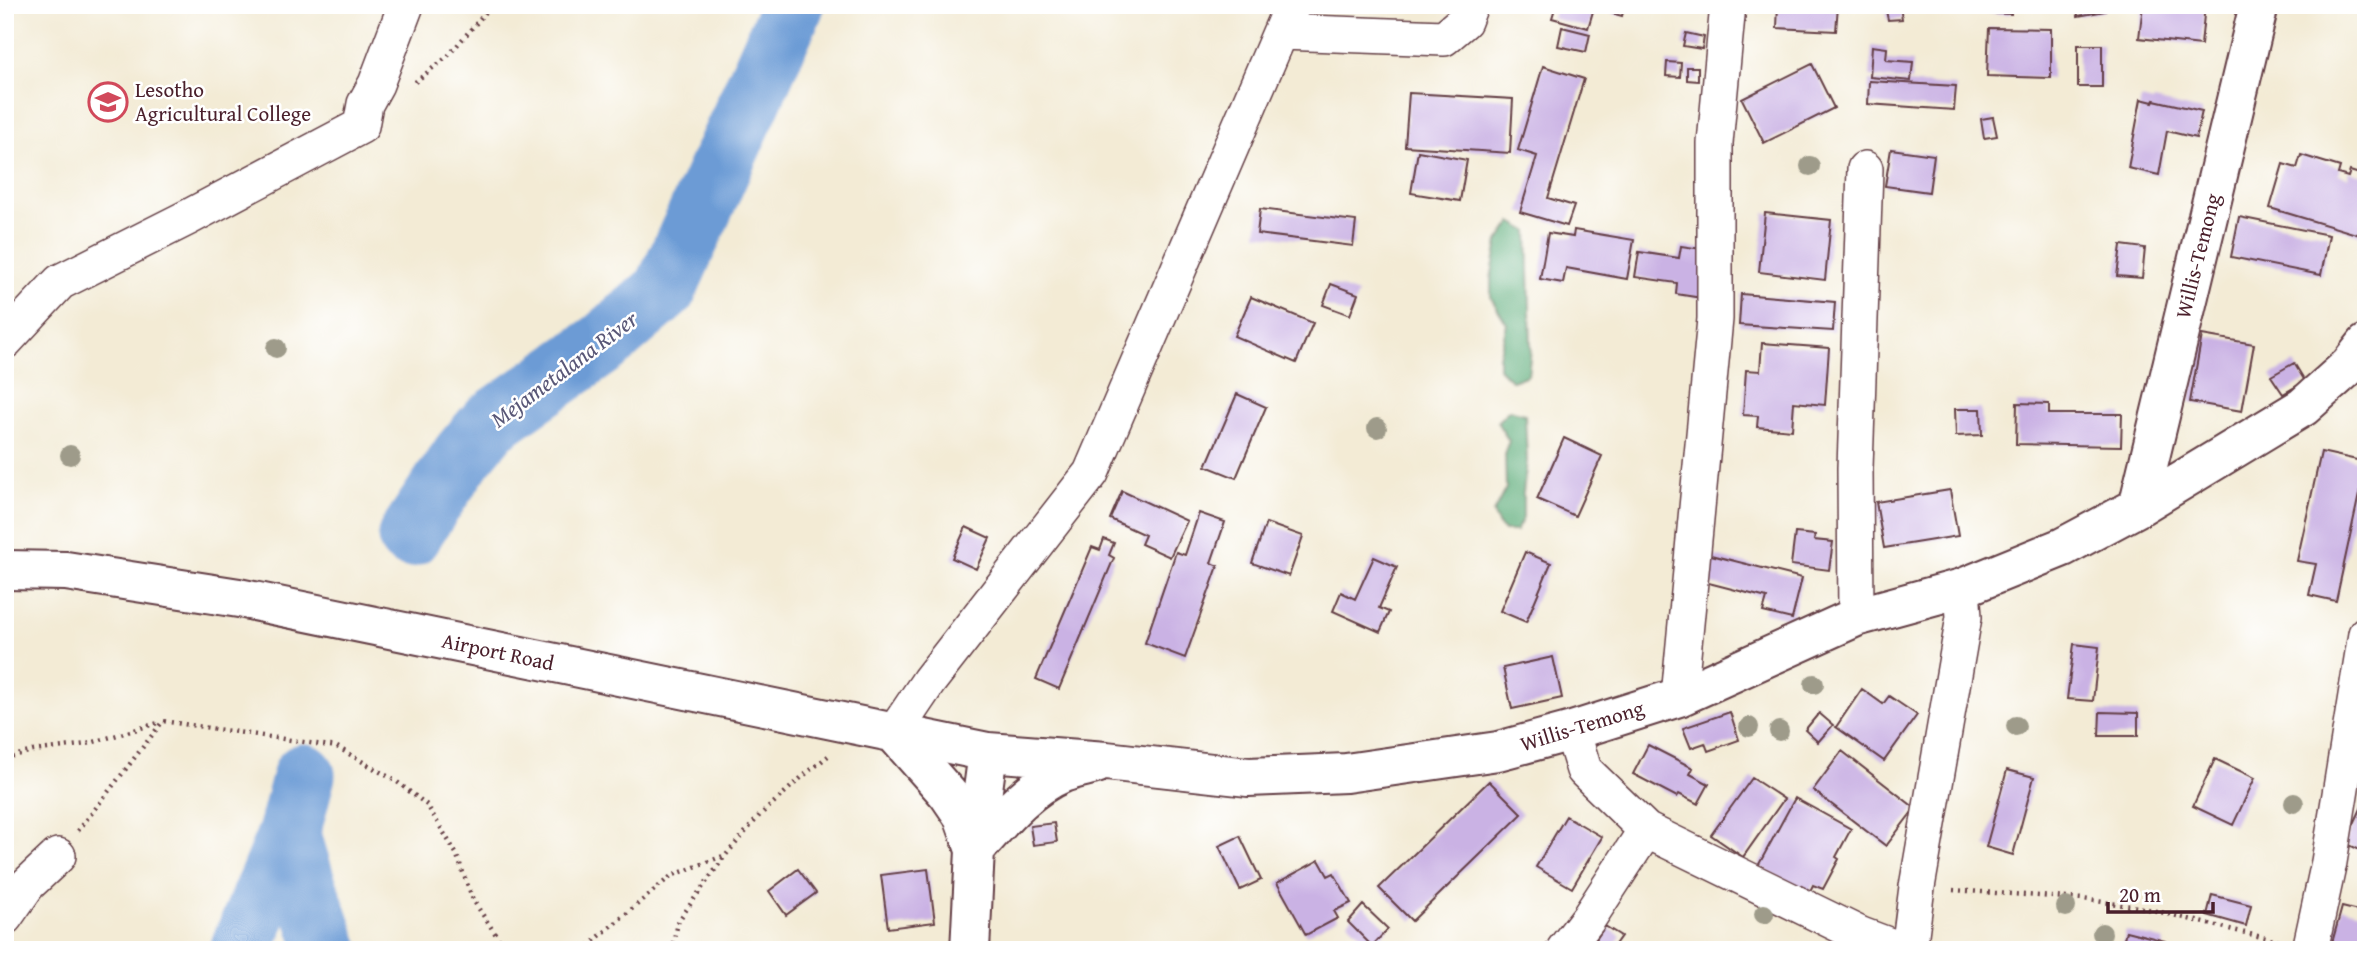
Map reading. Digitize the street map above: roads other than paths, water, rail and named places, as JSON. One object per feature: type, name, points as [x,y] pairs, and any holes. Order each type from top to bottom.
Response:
[{"type":"main road","name":"Willis-Temong","points":[[2138,507],[2259,5]]},
{"type":"main road","name":"Willis-Temong","points":[[988,752],[1106,761],[1248,777],[1346,773],[1498,751],[1572,731],[1679,697],[1856,617],[1962,588],[2063,547],[2138,507],[2303,407],[2360,364]]},
{"type":"main road","name":"Airport Road","points":[[8,576],[66,571],[239,598],[988,752]]},
{"type":"main road","points":[[880,730],[948,794],[963,816],[975,850]]},
{"type":"main road","points":[[970,950],[975,850],[988,752]]},
{"type":"main road","points":[[975,850],[1003,818],[1038,789],[1063,773],[1106,761]]},
{"type":"street","points":[[5,341],[60,282],[360,126],[365,104],[376,84],[406,5]]},
{"type":"street","points":[[880,730],[936,670],[1091,473],[1287,19],[1444,38],[1464,22],[1470,5]]},
{"type":"street","points":[[1679,697],[1715,319],[1715,143],[1728,5]]},
{"type":"street","points":[[1856,617],[1855,468],[1865,169]]},
{"type":"street","points":[[1909,950],[1917,887],[1964,617],[1962,588]]},
{"type":"street","points":[[2310,949],[2329,862],[2366,634]]},
{"type":"street","points":[[1572,731],[1584,771],[1646,830],[1861,935],[1900,950]]},
{"type":"street","points":[[1564,950],[1588,919],[1646,830]]},
{"type":"street","points":[[5,917],[28,884],[58,856]]},
{"type":"waterway","name":"Mejametalana River","points":[[409,536],[463,455],[490,423],[604,343],[665,290],[793,5]]},
{"type":"waterway","name":"Mejametalana River","points":[[304,775],[289,833],[328,950]]},
{"type":"waterway","name":"Mejametalana River","points":[[241,950],[289,833]]},
{"type":"place","name":"Lesotho Agricultural College","points":[[108,102]]}]
